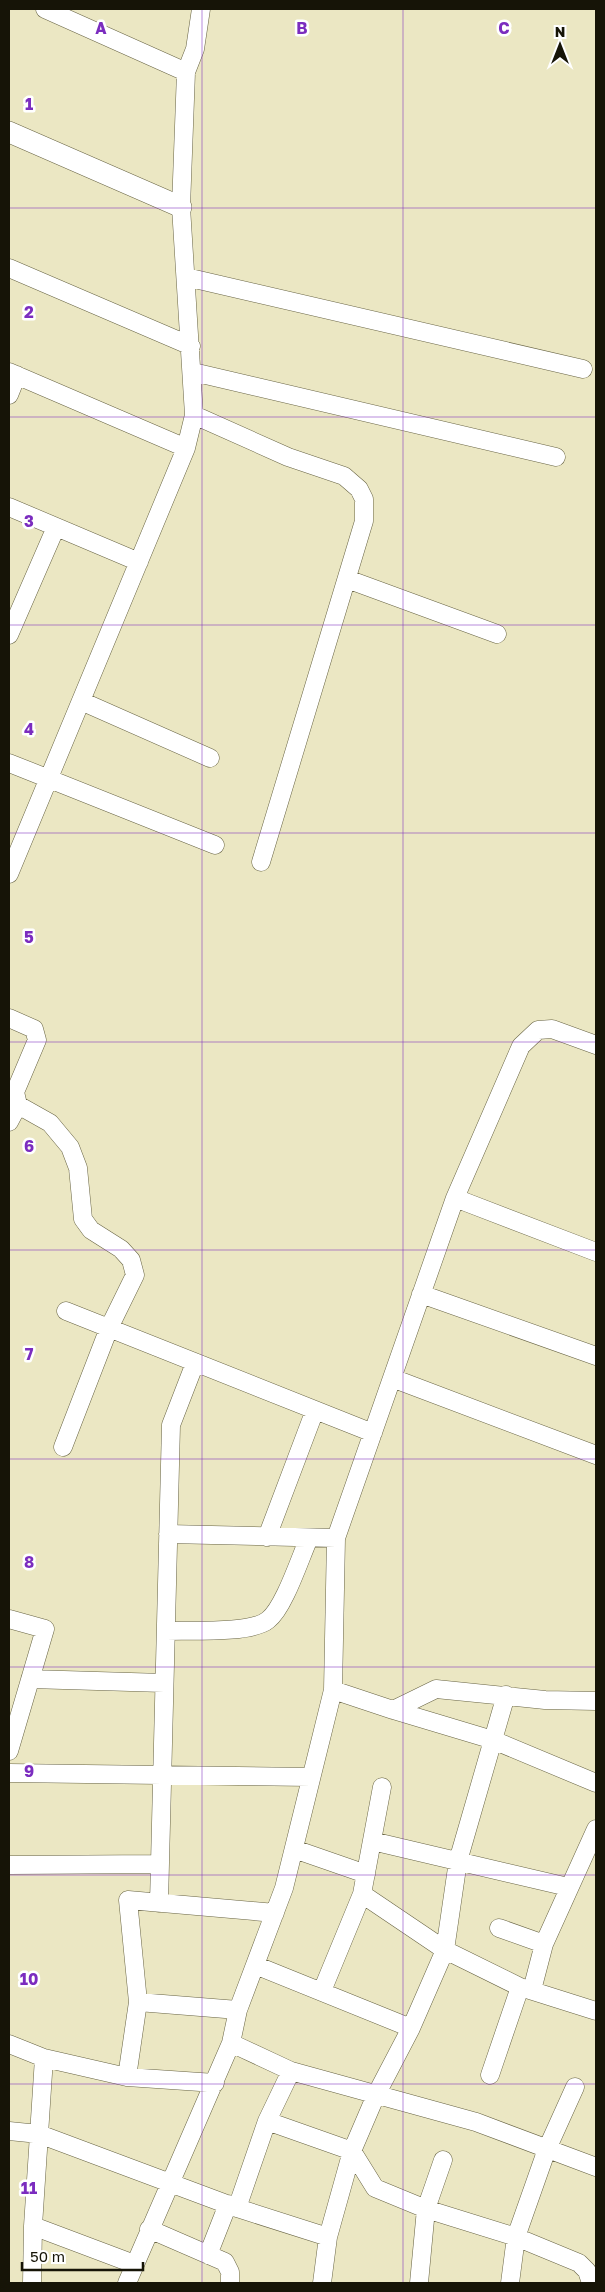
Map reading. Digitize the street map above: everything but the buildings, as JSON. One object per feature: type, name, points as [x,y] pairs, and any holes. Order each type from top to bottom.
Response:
[{"type":"street","points":[[45,9],[186,72]]},
{"type":"street","points":[[9,874],[186,448],[194,415],[193,372],[181,207],[186,72],[195,50],[200,9]]},
{"type":"street","points":[[9,132],[181,207]]},
{"type":"street","points":[[9,268],[191,346]]},
{"type":"street","points":[[186,277],[583,368]]},
{"type":"street","points":[[193,372],[556,457]]},
{"type":"street","points":[[9,395],[13,373],[186,448]]},
{"type":"street","points":[[194,415],[288,457],[344,476],[359,489],[364,499],[364,521],[261,862]]},
{"type":"street","points":[[9,507],[139,562]]},
{"type":"street","points":[[9,635],[56,527]]},
{"type":"street","points":[[347,579],[497,634]]},
{"type":"street","points":[[81,702],[210,758]]},
{"type":"street","points":[[9,763],[215,846]]},
{"type":"street","points":[[9,1018],[37,1032],[37,1040],[15,1092],[18,1105],[9,1122]]},
{"type":"street","points":[[127,2283],[169,2182],[215,2083],[231,2043],[238,2010],[284,1888],[333,1690],[336,1538],[454,1198],[522,1046],[538,1030],[552,1029],[596,1045]]},
{"type":"street","points":[[18,1105],[50,1123],[70,1147],[78,1168],[83,1218],[91,1230],[122,1249],[131,1260],[135,1275],[109,1328],[63,1447]]},
{"type":"street","points":[[454,1198],[596,1252]]},
{"type":"street","points":[[421,1294],[596,1356]]},
{"type":"street","points":[[66,1311],[372,1433]]},
{"type":"street","points":[[159,1903],[171,1425],[195,1362]]},
{"type":"street","points":[[392,1378],[596,1455]]},
{"type":"street","points":[[267,1536],[316,1410]]},
{"type":"street","points":[[168,1534],[336,1538]]},
{"type":"street","points":[[166,1631],[251,1628],[268,1620],[279,1607],[309,1538]]},
{"type":"street","points":[[9,1619],[45,1629],[9,1751]]},
{"type":"street","points":[[30,1679],[164,1683]]},
{"type":"street","points":[[393,1710],[436,1689],[546,1700],[596,1701]]},
{"type":"street","points":[[333,1690],[493,1740],[596,1783]]},
{"type":"street","points":[[322,2283],[328,2237],[352,2151],[376,2095],[410,2028],[445,1950],[458,1861],[506,1696]]},
{"type":"street","points":[[9,1773],[311,1777]]},
{"type":"street","points":[[322,1991],[362,1894],[382,1787]]},
{"type":"street","points":[[490,2075],[568,1887],[596,1829]]},
{"type":"street","points":[[372,1841],[568,1887]]},
{"type":"street","points":[[294,1849],[366,1874]]},
{"type":"street","points":[[9,1865],[160,1864]]},
{"type":"street","points":[[362,1894],[445,1950],[526,1989],[596,2011]]},
{"type":"street","points":[[127,2077],[138,2002],[128,1900],[275,1913]]},
{"type":"street","points":[[499,1928],[544,1944]]},
{"type":"street","points":[[255,1965],[410,2028]]},
{"type":"street","points":[[138,2002],[238,2010]]},
{"type":"street","points":[[231,2043],[291,2071],[476,2122],[596,2167]]},
{"type":"street","points":[[9,2044],[44,2058],[127,2077],[215,2083]]},
{"type":"street","points":[[32,2283],[33,2226],[44,2058]]},
{"type":"street","points":[[208,2255],[233,2206],[267,2121],[291,2071]]},
{"type":"street","points":[[510,2283],[516,2237],[547,2149],[575,2087]]},
{"type":"street","points":[[267,2121],[352,2151],[375,2188],[426,2209],[516,2237],[579,2263],[587,2271],[592,2283]]},
{"type":"street","points":[[9,2130],[39,2134],[233,2206],[328,2237]]},
{"type":"street","points":[[419,2283],[426,2209],[443,2160]]},
{"type":"street","points":[[33,2226],[134,2264]]},
{"type":"street","points":[[149,2229],[225,2262],[230,2272],[230,2283]]}]
